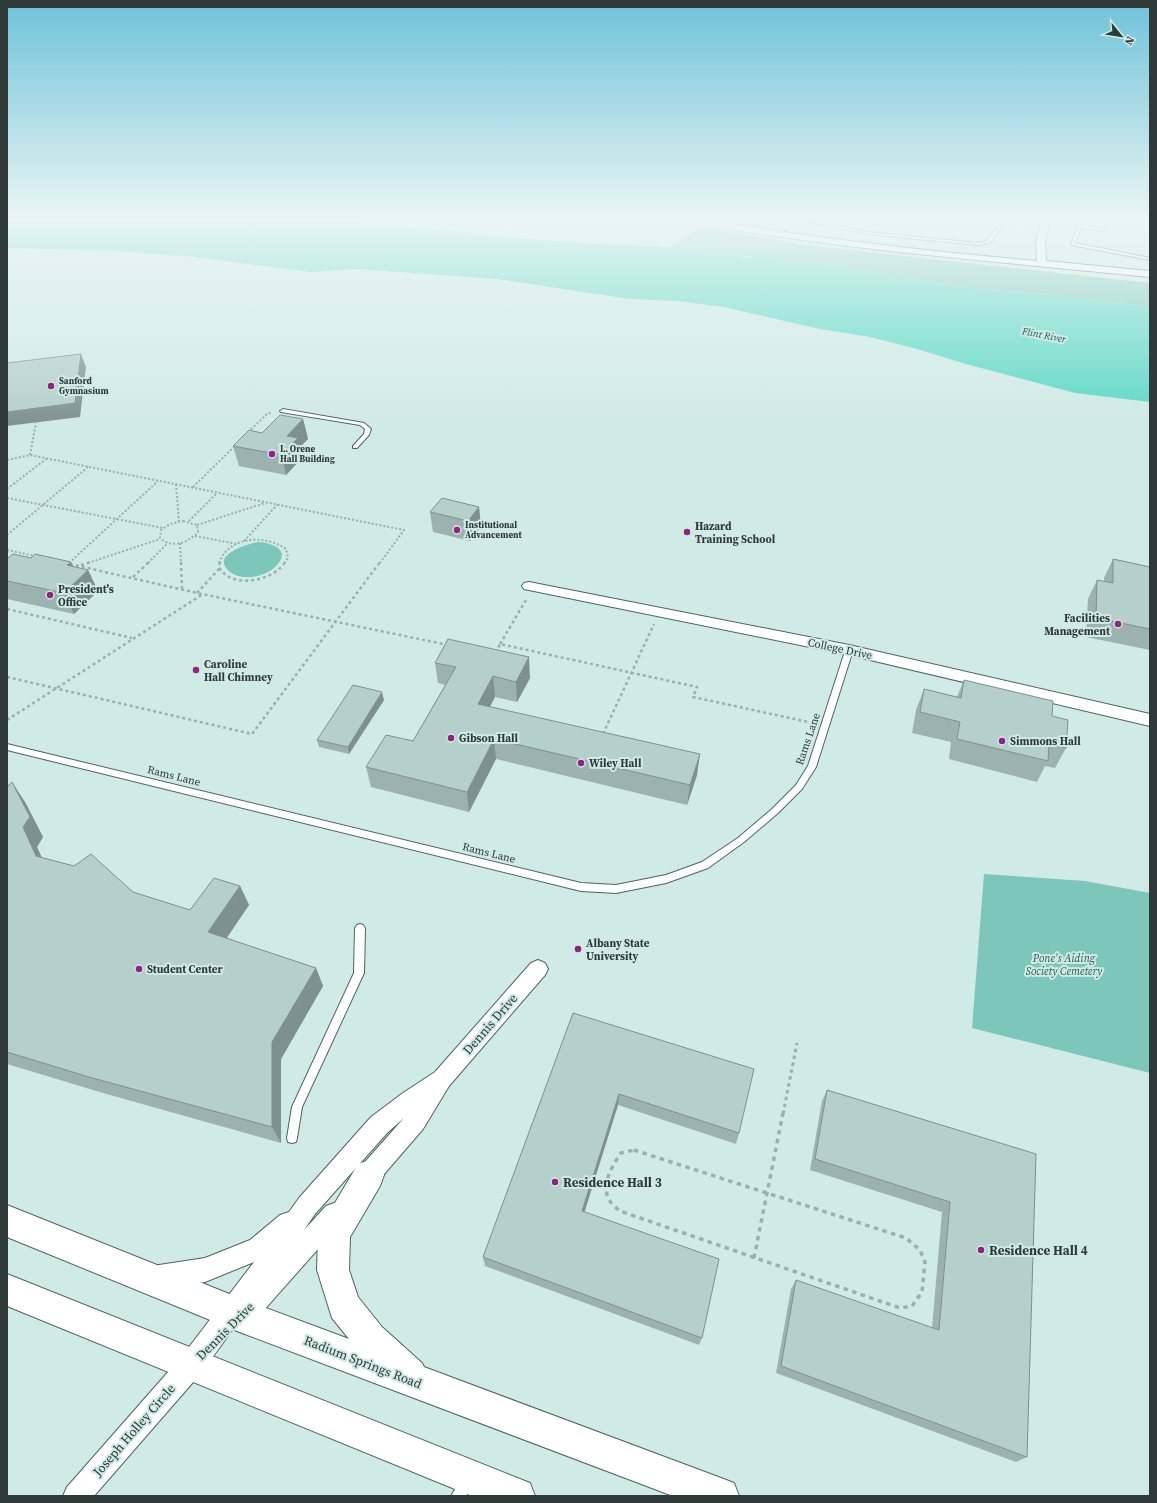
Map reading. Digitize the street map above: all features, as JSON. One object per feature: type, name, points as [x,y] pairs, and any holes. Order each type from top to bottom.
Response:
[{"type":"main road","points":[[369,1175],[334,1234],[333,1270],[344,1306],[370,1339],[420,1383]]},
{"type":"main road","name":"Radium Springs Road","points":[[7,1221],[236,1314],[721,1496]]},
{"type":"main road","points":[[7,1290],[192,1364],[464,1487],[517,1496]]},
{"type":"street","name":"College Drive","points":[[531,586],[849,650],[1150,720]]},
{"type":"street","name":"Dennis Drive","points":[[192,1364],[236,1314],[369,1175],[415,1122],[442,1079],[538,969]]},
{"type":"street","name":"Dennis Drive","points":[[236,1314],[264,1268],[307,1206],[378,1125],[410,1100],[442,1079]]},
{"type":"street","points":[[148,1278],[205,1270],[258,1249],[307,1206]]},
{"type":"street","name":"Joseph Holley Circle","points":[[76,1496],[192,1364]]},
{"type":"lane","points":[[283,411],[362,424],[368,429],[367,434],[355,447]]},
{"type":"lane","name":"Rams Lane","points":[[7,747],[581,887],[616,889],[666,879],[705,865],[741,840],[775,811],[799,787],[812,767],[849,650]]},
{"type":"lane","points":[[292,1138],[297,1107],[359,973],[360,928]]},
{"type":"path","points":[[246,434],[268,413],[283,411]]},
{"type":"path","points":[[30,456],[36,423]]},
{"type":"path","points":[[192,488],[236,445]]},
{"type":"path","points":[[7,460],[30,456],[404,530],[252,734],[7,677]]},
{"type":"path","points":[[7,489],[46,459]]},
{"type":"path","points":[[7,534],[88,467]]},
{"type":"path","points":[[68,563],[158,481]]},
{"type":"path","points":[[176,484],[179,522]]},
{"type":"path","points":[[189,521],[217,493]]},
{"type":"path","points":[[7,498],[163,528]]},
{"type":"path","points":[[197,526],[266,502]]},
{"type":"path","points":[[243,542],[277,504]]},
{"type":"path","points":[[80,566],[160,539],[168,543],[180,543],[195,536],[198,532],[197,526],[189,521],[170,524],[163,528],[159,534],[160,539]]},
{"type":"path","points":[[195,536],[237,544]]},
{"type":"path","points":[[260,539],[280,543],[286,548],[288,555],[286,562],[281,569],[272,575],[260,579],[248,581],[236,580],[227,577],[218,564],[220,559],[223,553],[243,542],[260,539]]},
{"type":"path","points":[[132,577],[168,543]]},
{"type":"path","points":[[180,543],[182,589]]},
{"type":"path","points":[[7,550],[36,556]]},
{"type":"path","points":[[63,562],[197,593],[336,621],[449,646]]},
{"type":"path","points":[[197,593],[220,568]]},
{"type":"path","points":[[495,655],[531,586]]},
{"type":"path","points":[[7,720],[203,594]]},
{"type":"path","points":[[7,609],[133,639]]},
{"type":"path","points":[[602,737],[660,612]]},
{"type":"path","points":[[500,644],[697,687],[693,697],[825,725]]},
{"type":"path","points":[[754,1258],[797,1043]]},
{"type":"path","points":[[634,1150],[906,1238],[920,1250],[925,1262],[922,1292],[912,1306],[900,1308],[754,1258],[620,1211],[609,1199],[606,1186],[614,1163],[621,1153],[634,1150]]},
{"type":"green space","points":[[969,288],[1150,288],[1150,307],[1062,296]]},
{"type":"green space","points":[[259,542],[274,546],[281,551],[281,560],[267,573],[254,577],[240,576],[229,571],[224,565],[224,560],[233,551],[240,547]]},
{"type":"green space","name":"Pone's Aiding Society Cemetery","points":[[984,874],[1085,881],[1150,893],[1150,1073],[972,1028]]},
{"type":"water","name":"Flint River","points":[[558,288],[969,288],[1062,296],[1150,307],[1150,402],[1075,393],[870,337],[820,329],[724,307],[678,301],[630,299]]},
{"type":"building","name":"Sanford Gymnasium","points":[[81,354],[75,403],[7,412],[7,363]]},
{"type":"building","points":[[280,415],[303,419],[287,436],[298,438],[282,455],[233,446],[249,430],[262,433]]},
{"type":"building","points":[[442,498],[479,507],[468,521],[430,512]]},
{"type":"building","points":[[13,554],[31,558],[35,554],[71,562],[67,565],[88,570],[64,593],[7,581],[7,559]]},
{"type":"building","points":[[1113,559],[1150,567],[1150,629],[1096,618],[1097,580],[1113,583]]},
{"type":"building","points":[[448,639],[529,657],[516,682],[493,676],[478,704],[700,754],[690,785],[494,739],[467,792],[366,767],[386,735],[413,741],[456,667],[435,663]]},
{"type":"building","points":[[964,680],[1053,701],[1052,716],[1068,720],[1066,748],[1049,744],[1048,761],[957,739],[960,722],[920,712],[924,689],[961,698]]},
{"type":"building","points":[[353,685],[382,692],[348,747],[317,740]]},
{"type":"building","name":"Student Center","points":[[12,782],[30,817],[23,827],[36,856],[74,866],[91,854],[133,892],[190,910],[214,878],[240,886],[208,932],[316,968],[272,1042],[272,1127],[89,1077],[7,1052],[7,787]]},
{"type":"building","name":"Residence Hall 3","points":[[573,1013],[754,1069],[739,1133],[619,1094],[582,1211],[719,1259],[702,1338],[483,1257]]},
{"type":"building","name":"Residence Hall 4","points":[[827,1090],[1036,1154],[1027,1457],[781,1366],[796,1280],[939,1330],[950,1202],[815,1159]]},
{"type":"place","name":"Sanford Gymnasium","points":[[51,386]]},
{"type":"place","name":"L. Orene Hall Building","points":[[272,454]]},
{"type":"place","name":"Institutional Advancement","points":[[457,530]]},
{"type":"place","name":"Hazard Training School","points":[[687,532]]},
{"type":"place","name":"President's Office","points":[[50,595]]},
{"type":"place","name":"Facilities Management","points":[[1118,624]]},
{"type":"place","name":"Caroline Hall Chimney","points":[[196,670]]},
{"type":"place","name":"Gibson Hall","points":[[451,738]]},
{"type":"place","name":"Simmons Hall","points":[[1002,741]]},
{"type":"place","name":"Wiley Hall","points":[[581,763]]},
{"type":"place","name":"Albany State University","points":[[578,949]]},
{"type":"place","name":"Student Center","points":[[139,969]]},
{"type":"place","name":"Residence Hall 3","points":[[555,1182]]},
{"type":"place","name":"Residence Hall 4","points":[[981,1250]]}]
